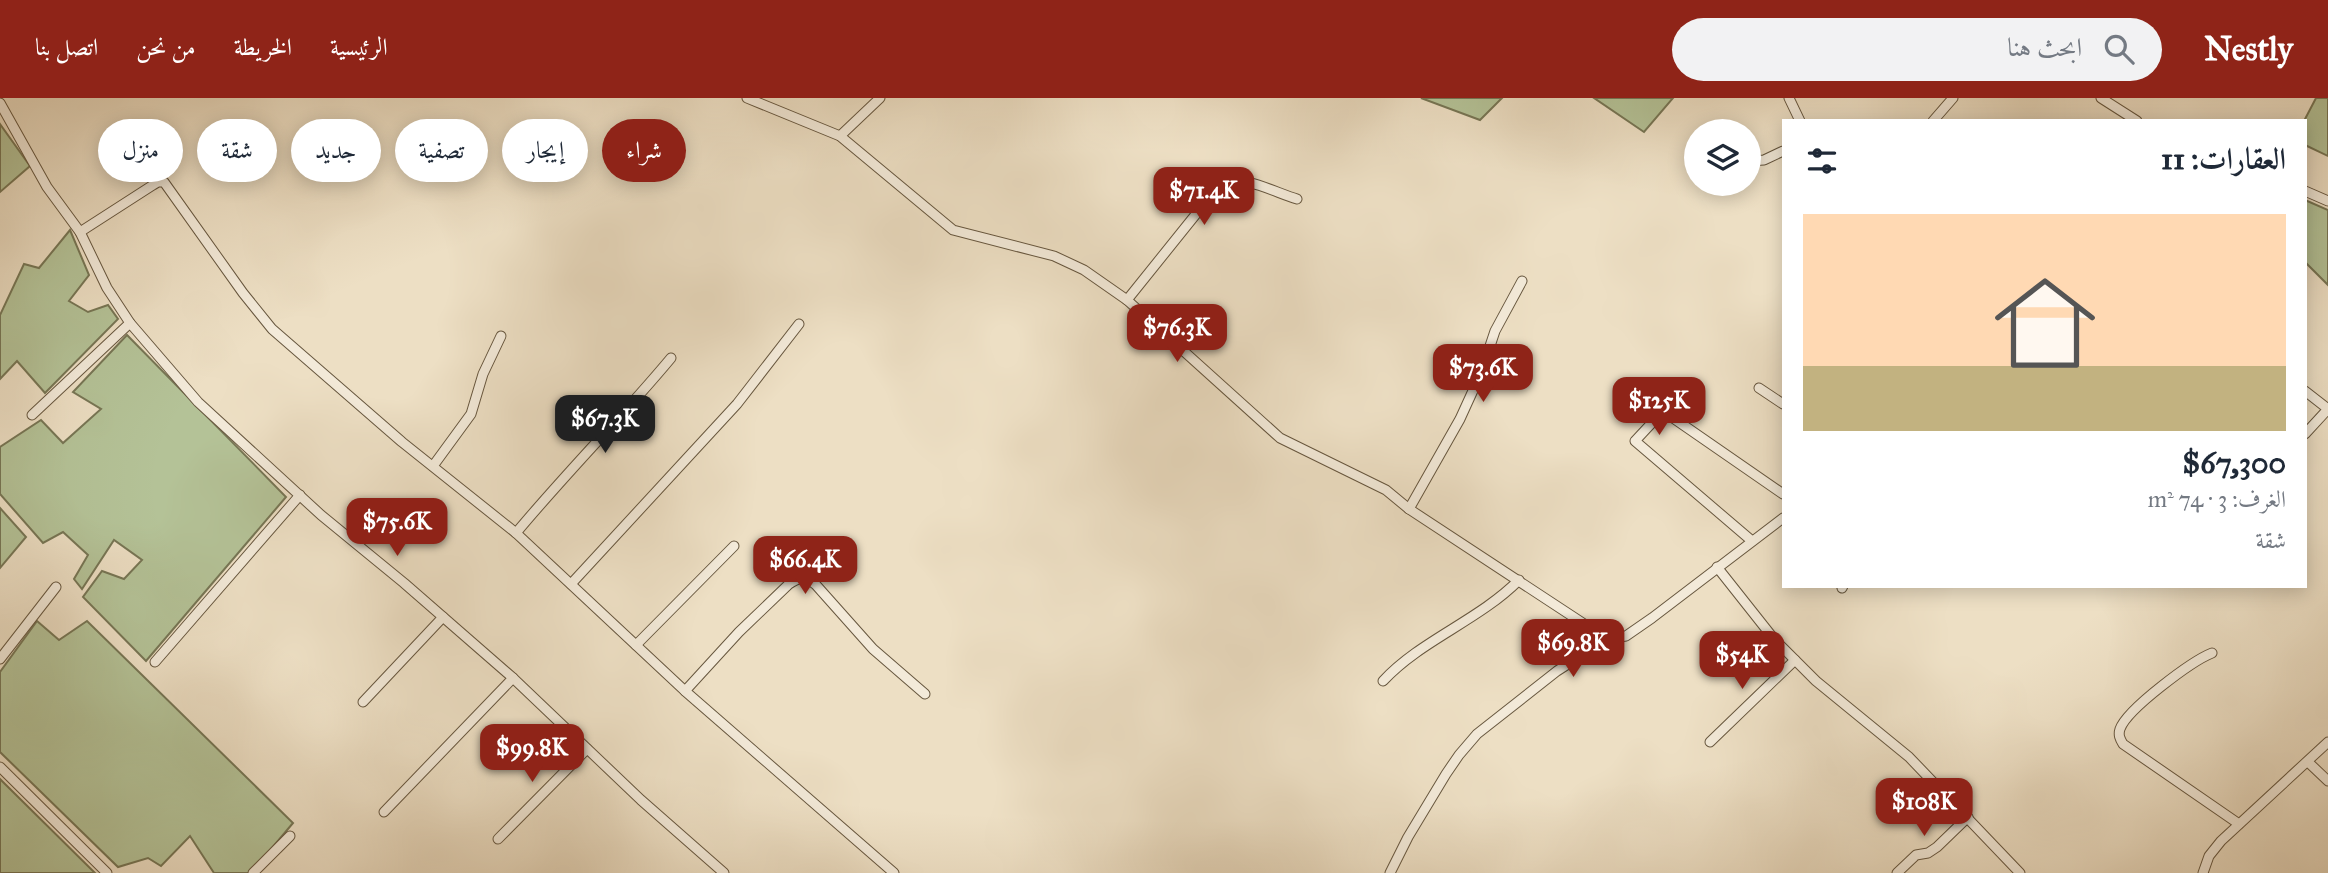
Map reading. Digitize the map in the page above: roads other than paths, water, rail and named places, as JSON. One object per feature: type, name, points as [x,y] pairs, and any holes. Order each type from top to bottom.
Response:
[{"type":"street","points":[[747,98],[841,136],[953,230],[1054,256],[1084,270],[1127,300],[1280,439],[1386,490],[1409,509],[1607,639]]},
{"type":"street","points":[[841,136],[880,98]]},
{"type":"street","points":[[1789,98],[1800,119]]},
{"type":"street","points":[[1935,119],[1953,98]]},
{"type":"street","points":[[2101,98],[2134,119]]},
{"type":"street","points":[[0,103],[47,187],[80,232],[107,288],[130,323],[198,402],[300,495],[513,678],[724,873]]},
{"type":"street","points":[[1761,160],[1782,151]]},
{"type":"street","points":[[1127,300],[1221,183],[1230,180],[1244,182],[1297,199]]},
{"type":"street","points":[[80,232],[158,182],[164,182],[272,329],[516,533],[685,691],[894,873]]},
{"type":"street","points":[[2307,192],[2328,201]]},
{"type":"street","points":[[1409,509],[1460,419],[1481,373],[1494,331],[1522,281]]},
{"type":"street","points":[[32,415],[130,323]]},
{"type":"street","points":[[571,584],[737,404],[799,324]]},
{"type":"street","points":[[433,466],[471,414],[483,374],[501,336]]},
{"type":"street","points":[[516,533],[671,358]]},
{"type":"street","points":[[1759,388],[1782,403]]},
{"type":"street","points":[[2307,393],[2328,409],[2307,432]]},
{"type":"street","points":[[1752,541],[1635,440],[1663,411],[1782,493]]},
{"type":"street","points":[[155,662],[300,495]]},
{"type":"street","points":[[1390,873],[1446,774],[1477,734],[1557,671],[1607,639],[1626,636],[1782,519]]},
{"type":"street","points":[[636,645],[734,546]]},
{"type":"street","points":[[1717,567],[1774,639],[1816,681],[1909,757],[2020,873]]},
{"type":"street","points":[[685,691],[739,632],[798,578],[808,579],[816,585],[873,649],[925,694]]},
{"type":"street","points":[[1383,681],[1396,667],[1504,596],[1519,580]]},
{"type":"street","points":[[0,659],[56,587]]},
{"type":"street","points":[[363,702],[443,617]]},
{"type":"street","points":[[2212,653],[2167,681],[2124,721],[2119,731],[2120,739],[2166,775],[2239,824]]},
{"type":"street","points":[[1710,743],[1795,660]]},
{"type":"street","points":[[384,812],[513,678]]},
{"type":"street","points":[[2203,873],[2209,856],[2239,824],[2328,742]]},
{"type":"street","points":[[498,839],[587,749]]},
{"type":"street","points":[[2308,762],[2328,781]]},
{"type":"street","points":[[0,767],[107,873]]},
{"type":"street","points":[[1898,873],[1916,855],[1928,853],[1937,847],[1968,817]]},
{"type":"street","points":[[253,873],[290,836]]}]
